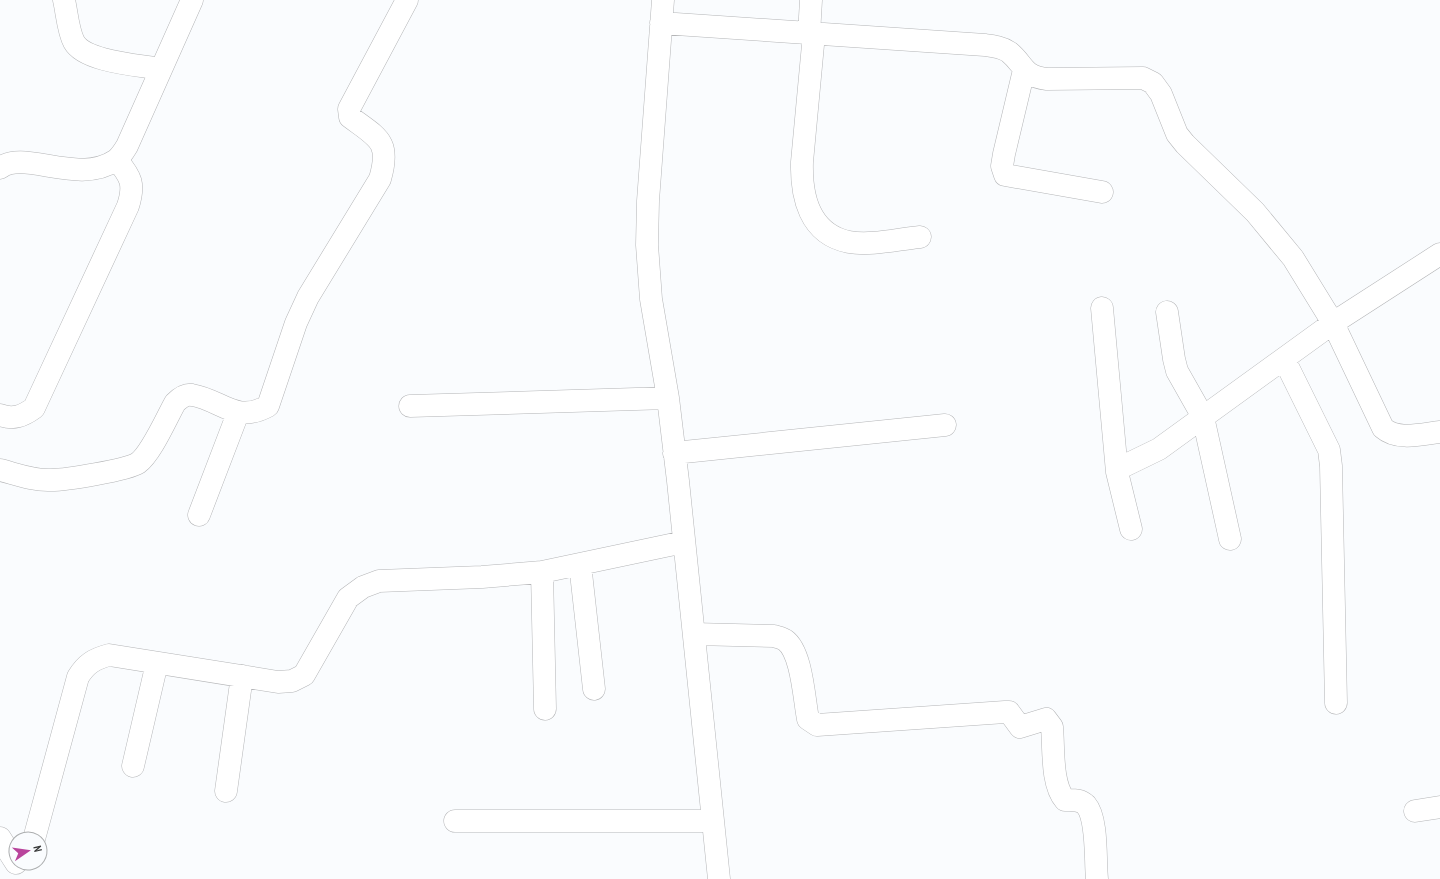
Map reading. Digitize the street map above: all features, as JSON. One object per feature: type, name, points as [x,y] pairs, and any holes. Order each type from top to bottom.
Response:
[{"type":"street","points":[[64,0],[74,42],[81,51],[94,57],[161,69]]},
{"type":"street","points":[[0,168],[5,164],[18,162],[78,171],[100,168],[117,160],[127,146],[192,0]]},
{"type":"street","points":[[0,470],[36,479],[51,480],[124,469],[138,462],[148,451],[175,403],[181,398],[190,395],[238,413],[256,412],[268,406],[296,323],[308,297],[380,179],[384,164],[385,150],[376,137],[350,117],[349,109],[407,0]]},
{"type":"street","points":[[663,0],[648,201],[647,245],[651,299],[668,398],[719,879]]},
{"type":"street","points":[[811,0],[811,34],[802,162],[802,182],[805,203],[814,220],[830,234],[849,242],[868,242],[920,237]]},
{"type":"street","points":[[661,23],[1000,47],[1009,52],[1024,70],[1034,78],[1142,78],[1153,83],[1161,94],[1177,134],[1256,212],[1293,258],[1333,323],[1383,428],[1390,434],[1399,436],[1440,432]]},
{"type":"street","points":[[1024,70],[1004,154],[1002,166],[1005,175],[1102,192]]},
{"type":"street","points":[[0,415],[7,418],[15,417],[26,414],[34,408],[128,206],[132,193],[131,181],[127,172],[117,160]]},
{"type":"street","points":[[1117,472],[1122,467],[1159,449],[1333,323],[1440,254]]},
{"type":"street","points":[[1102,308],[1117,472],[1131,529]]},
{"type":"street","points":[[1168,312],[1177,371],[1203,417],[1230,539]]},
{"type":"street","points":[[1284,359],[1329,450],[1331,466],[1336,703]]},
{"type":"street","points":[[410,406],[668,398]]},
{"type":"street","points":[[199,515],[238,413]]},
{"type":"street","points":[[674,453],[945,425]]},
{"type":"street","points":[[36,831],[78,677],[84,667],[96,658],[109,655],[278,682],[292,681],[304,675],[348,598],[363,587],[378,581],[482,577],[542,572],[684,542]]},
{"type":"street","points":[[580,564],[594,689]]},
{"type":"street","points":[[542,572],[545,709]]},
{"type":"street","points":[[694,634],[774,636],[785,640],[793,648],[798,662],[808,719],[817,725],[1005,712],[1009,712],[1020,727],[1046,719],[1052,727],[1056,782],[1060,794],[1066,800],[1077,800],[1085,805],[1092,815],[1096,879]]},
{"type":"street","points":[[133,766],[157,663]]},
{"type":"street","points":[[226,791],[242,676]]},
{"type":"street","points":[[1414,810],[1440,807]]},
{"type":"street","points":[[455,820],[713,821]]},
{"type":"street","points":[[0,838],[8,849]]}]
